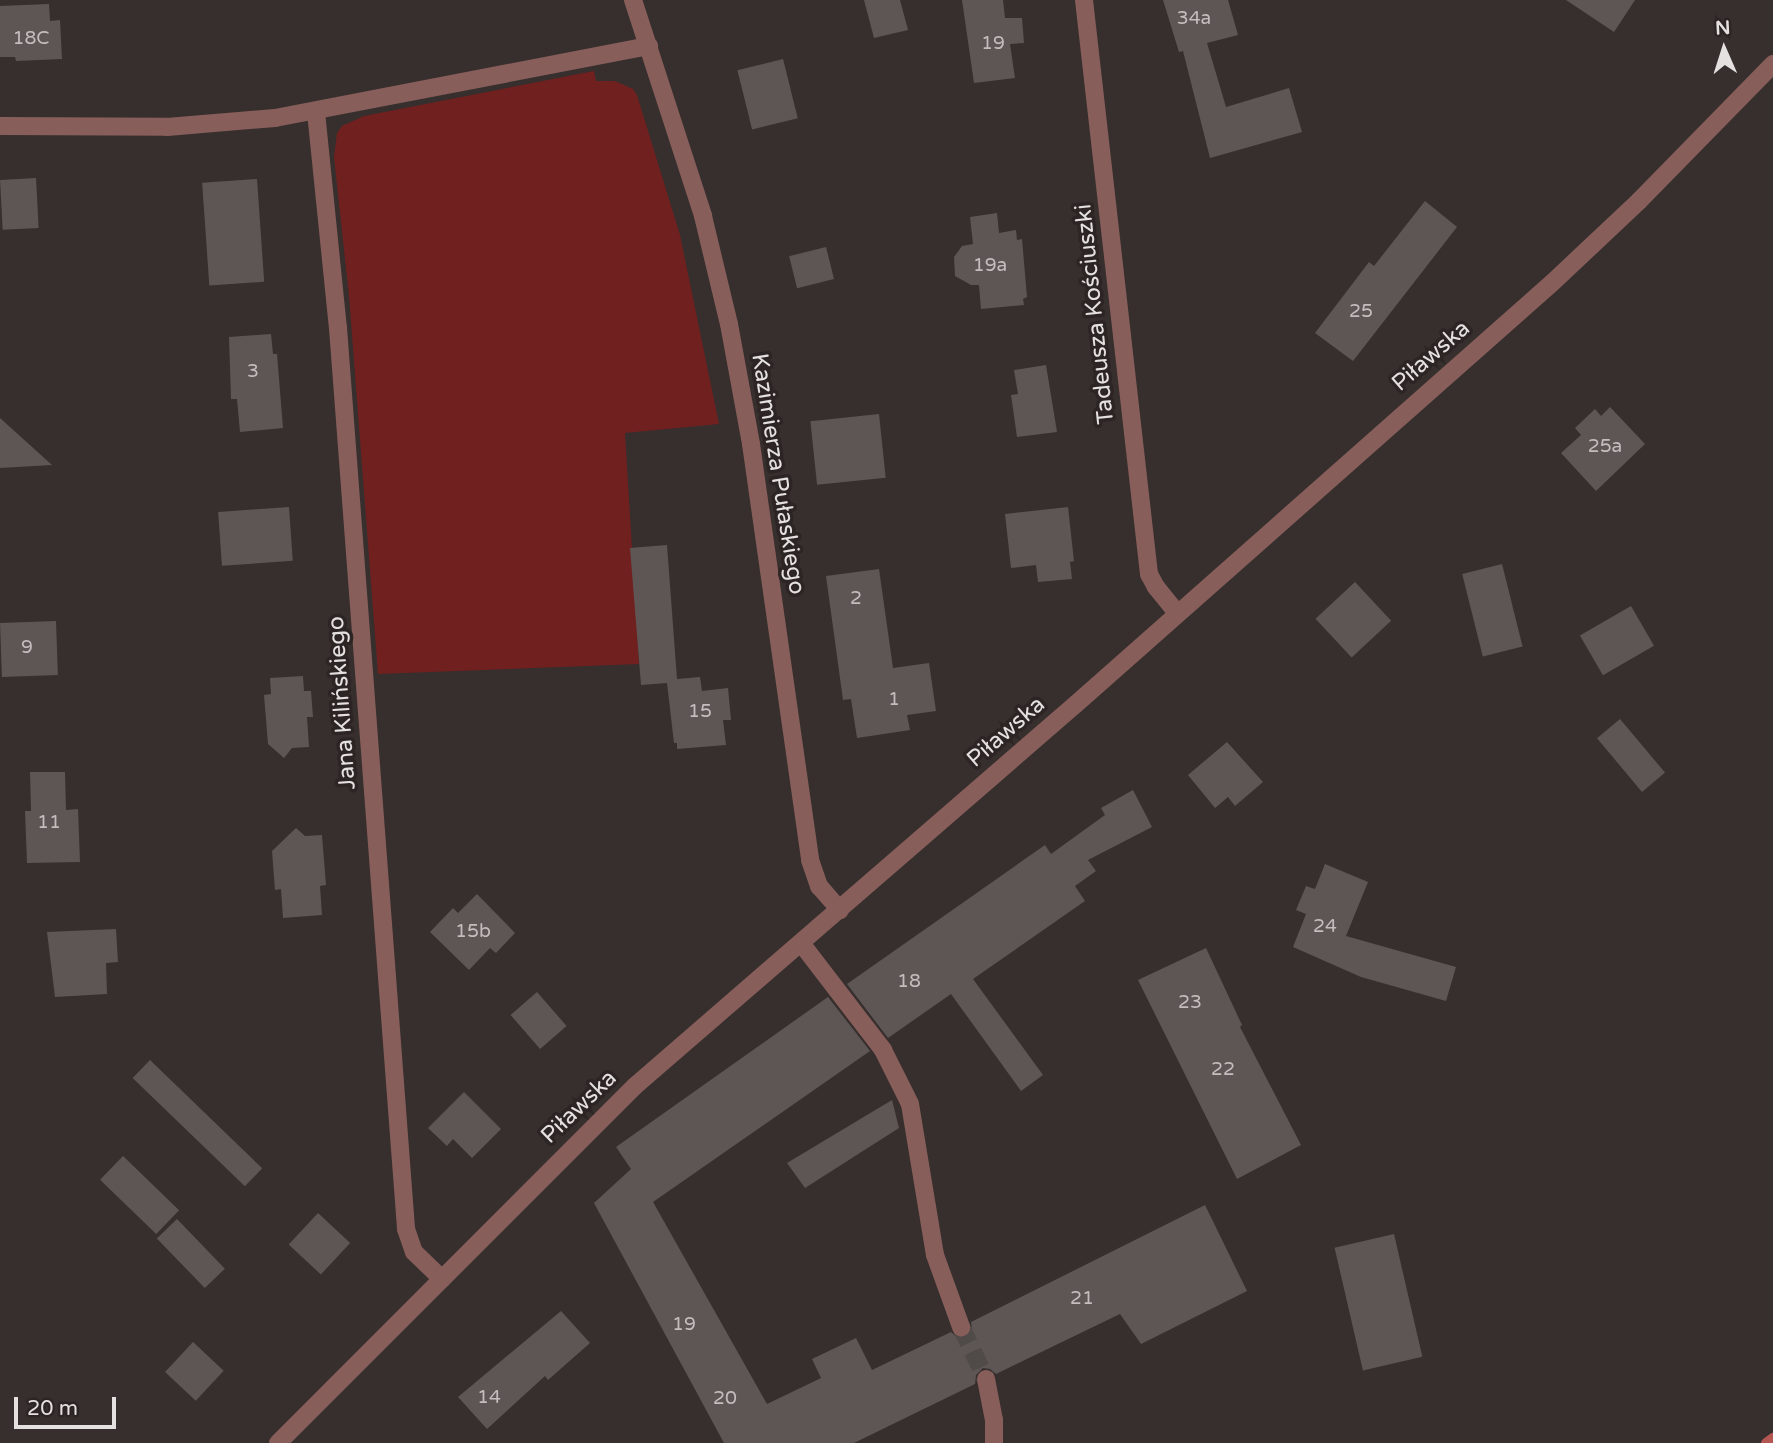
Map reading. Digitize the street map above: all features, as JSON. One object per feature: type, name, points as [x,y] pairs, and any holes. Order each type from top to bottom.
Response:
[{"type":"street","name":"Kazimierza Pułaskiego","points":[[632,0],[703,216],[729,324],[751,444],[810,860],[819,886],[840,910]]},
{"type":"street","name":"Tadeusza Kościuszki","points":[[1084,0],[1149,574],[1177,613]]},
{"type":"street","points":[[0,126],[167,127],[316,111],[649,46]]},
{"type":"street","name":"Piławska","points":[[278,1443],[635,1086],[840,910],[1587,251],[1773,64]]},
{"type":"street","name":"Jana Kilińskiego","points":[[316,111],[338,328],[407,1229],[414,1252],[442,1279]]},
{"type":"street","points":[[801,943],[883,1051],[907,1096],[915,1119],[935,1255],[961,1327]]},
{"type":"street","points":[[986,1379],[994,1420],[994,1443]]},
{"type":"shaded area","points":[[594,71],[596,81],[615,81],[633,89],[637,95],[680,235],[719,424],[625,433],[639,664],[378,674],[349,296],[334,157],[337,133],[342,126],[364,116]]},
{"type":"building","points":[[864,0],[900,0],[908,30],[874,38]]},
{"type":"building","points":[[962,0],[1003,0],[1005,18],[1022,18],[1024,43],[1010,44],[1015,78],[974,83]]},
{"type":"building","points":[[1163,0],[1228,0],[1238,35],[1207,43],[1226,107],[1289,88],[1302,132],[1210,158],[1183,51],[1179,52]]},
{"type":"building","points":[[1566,0],[1635,0],[1614,32]]},
{"type":"building","points":[[49,4],[50,21],[60,20],[62,59],[16,61],[15,57],[0,57],[0,6]]},
{"type":"building","points":[[783,59],[798,118],[752,130],[737,70]]},
{"type":"building","points":[[36,178],[39,228],[3,230],[0,180]]},
{"type":"building","points":[[257,179],[264,282],[209,286],[202,183]]},
{"type":"building","points":[[1425,201],[1457,227],[1353,361],[1315,333],[1369,262],[1374,266]]},
{"type":"building","points":[[997,213],[999,233],[1016,230],[1017,240],[1022,239],[1027,297],[1023,299],[1024,305],[981,309],[979,285],[971,285],[955,276],[954,257],[962,246],[973,244],[970,217]]},
{"type":"building","points":[[826,247],[834,279],[797,288],[789,256]]},
{"type":"building","points":[[271,334],[273,354],[277,354],[283,428],[240,432],[237,399],[231,399],[229,337]]},
{"type":"building","points":[[1046,365],[1057,432],[1017,437],[1011,395],[1018,394],[1014,370]]},
{"type":"building","points":[[1610,407],[1645,444],[1596,491],[1561,453],[1581,435],[1575,428],[1595,409],[1601,416]]},
{"type":"building","points":[[879,414],[886,478],[817,485],[810,421]]},
{"type":"building","points":[[0,418],[52,465],[0,468]]},
{"type":"building","points":[[289,507],[293,561],[222,566],[218,512]]},
{"type":"building","points":[[1068,507],[1074,561],[1070,562],[1072,579],[1038,582],[1036,565],[1011,568],[1005,514]]},
{"type":"building","points":[[667,545],[677,679],[700,677],[702,691],[728,688],[731,720],[723,720],[726,745],[677,749],[667,683],[641,685],[630,548]]},
{"type":"building","points":[[1502,564],[1523,646],[1483,656],[1462,574]]},
{"type":"building","points":[[879,569],[893,668],[929,663],[936,711],[907,715],[910,730],[857,738],[851,699],[843,700],[826,576]]},
{"type":"building","points":[[1355,582],[1391,621],[1352,658],[1316,619]]},
{"type":"building","points":[[1631,606],[1654,646],[1603,675],[1580,636]]},
{"type":"building","points":[[56,621],[58,675],[2,677],[0,623]]},
{"type":"building","points":[[303,676],[304,691],[311,691],[313,717],[307,717],[309,747],[292,748],[284,758],[268,744],[264,695],[271,694],[270,678]]},
{"type":"building","points":[[1620,719],[1665,773],[1642,792],[1597,738]]},
{"type":"building","points":[[1227,742],[1263,782],[1235,806],[1228,797],[1215,808],[1188,775]]},
{"type":"building","points":[[30,772],[65,772],[66,810],[78,809],[80,862],[27,863],[25,811],[31,811]]},
{"type":"building","points":[[1133,790],[1152,827],[1088,860],[1096,871],[1075,886],[1085,901],[973,979],[1043,1075],[1021,1091],[951,994],[888,1038],[847,984],[1045,845],[1051,854],[1105,815],[1101,808]]},
{"type":"building","points":[[296,828],[305,836],[322,835],[326,885],[320,886],[322,915],[283,918],[281,889],[275,890],[272,851]]},
{"type":"building","points":[[1325,864],[1368,882],[1346,936],[1456,967],[1446,1001],[1361,977],[1293,947],[1306,914],[1296,910],[1306,886],[1315,889]]},
{"type":"building","points":[[477,894],[515,933],[496,953],[490,948],[469,970],[430,932],[453,908],[458,913]]},
{"type":"building","points":[[116,929],[118,962],[106,963],[107,994],[55,997],[47,932]]},
{"type":"building","points":[[1206,948],[1242,1025],[1240,1027],[1301,1145],[1237,1179],[1138,980]]},
{"type":"building","points":[[537,992],[567,1026],[540,1049],[511,1015]]},
{"type":"building","points":[[828,997],[870,1051],[653,1202],[767,1404],[821,1378],[812,1359],[856,1338],[872,1370],[951,1332],[958,1338],[965,1337],[972,1330],[971,1322],[1205,1205],[1247,1291],[1141,1344],[1120,1314],[996,1374],[983,1368],[976,1375],[975,1384],[854,1443],[724,1443],[594,1203],[631,1169],[616,1147]]},
{"type":"building","points":[[150,1060],[262,1168],[245,1186],[133,1078]]},
{"type":"building","points":[[464,1092],[501,1129],[472,1158],[453,1139],[447,1146],[428,1128]]},
{"type":"building","points":[[892,1100],[899,1128],[805,1188],[787,1163]]},
{"type":"building","points":[[123,1156],[179,1210],[156,1234],[100,1180]]},
{"type":"building","points":[[318,1213],[350,1243],[321,1274],[289,1244]]},
{"type":"building","points":[[177,1219],[225,1269],[205,1288],[157,1238]]},
{"type":"building","points":[[1394,1234],[1422,1357],[1363,1370],[1335,1248]]},
{"type":"building","points":[[561,1311],[590,1343],[548,1380],[545,1376],[487,1429],[458,1397]]},
{"type":"building","points":[[193,1342],[224,1371],[196,1401],[165,1372]]},
{"type":"waterway","points":[[1766,1443],[1773,1438]]},
{"type":"tunnel","points":[[961,1327],[986,1379]]}]
